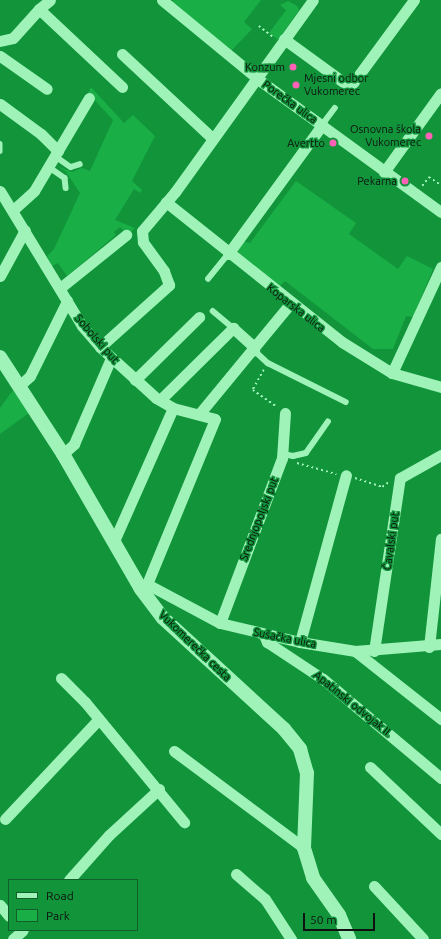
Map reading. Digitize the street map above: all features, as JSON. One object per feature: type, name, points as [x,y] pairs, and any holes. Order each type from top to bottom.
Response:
[{"type":"street","points":[[0,41],[13,38],[39,9],[50,0]]},
{"type":"street","name":"Porečka ulica","points":[[162,0],[256,78],[441,212]]},
{"type":"street","points":[[100,347],[169,285],[164,271],[144,242],[142,230],[166,202],[256,78],[281,40],[313,0]]},
{"type":"street","points":[[281,40],[349,89],[414,0]]},
{"type":"street","points":[[39,9],[122,87]]},
{"type":"street","points":[[122,54],[212,138]]},
{"type":"street","points":[[0,56],[47,89]]},
{"type":"street","points":[[384,172],[441,93]]},
{"type":"street","points":[[13,210],[34,191],[89,98]]},
{"type":"street","points":[[0,104],[41,134],[56,154]]},
{"type":"street","points":[[228,254],[322,125]]},
{"type":"street","name":"Sobolski put","points":[[0,191],[13,210],[82,326],[100,347],[135,380],[160,400],[173,408],[200,413],[215,419],[144,587]]},
{"type":"street","name":"Koparska ulica","points":[[166,202],[290,304],[342,342],[392,373],[441,387]]},
{"type":"street","points":[[0,276],[25,230]]},
{"type":"street","points":[[60,288],[126,235]]},
{"type":"street","points":[[392,373],[441,267]]},
{"type":"street","points":[[20,385],[30,376],[66,301]]},
{"type":"street","points":[[200,413],[254,350],[290,304]]},
{"type":"street","points":[[135,380],[199,317]]},
{"type":"street","points":[[160,400],[233,328],[251,344],[254,350]]},
{"type":"street","name":"Vukomerečka cesta","points":[[0,357],[20,385],[63,454],[114,541],[172,628],[284,729],[300,749],[307,773],[304,848],[313,878],[339,915],[349,939]]},
{"type":"street","points":[[63,454],[74,444],[111,358]]},
{"type":"street","points":[[114,541],[173,408]]},
{"type":"street","name":"Srednjopoljski put","points":[[220,623],[283,454],[285,413]]},
{"type":"street","name":"Čavalski put","points":[[374,651],[400,478],[441,455]]},
{"type":"street","points":[[300,642],[346,474]]},
{"type":"street","points":[[429,647],[441,539]]},
{"type":"street","name":"Sušačka ulica","points":[[144,587],[220,623],[264,635],[300,642],[355,651],[429,647],[441,644]]},
{"type":"street","name":"Apatinski odvojak II.","points":[[264,635],[267,642],[323,679],[441,778]]},
{"type":"street","points":[[355,651],[441,719]]},
{"type":"street","points":[[61,678],[99,719],[159,789],[184,822]]},
{"type":"street","points":[[5,819],[99,719]]},
{"type":"street","points":[[174,751],[304,848]]},
{"type":"street","points":[[370,767],[441,834]]},
{"type":"street","points":[[70,879],[109,835],[159,789]]},
{"type":"street","points":[[236,874],[265,899],[291,939]]},
{"type":"street","points":[[374,886],[423,939]]},
{"type":"street","points":[[0,905],[8,915]]},
{"type":"street","points":[[13,939],[21,931]]},
{"type":"lane","points":[[322,125],[335,108]]},
{"type":"lane","points":[[0,144],[0,151]]},
{"type":"lane","points":[[56,154],[71,167],[80,164]]},
{"type":"lane","points":[[49,167],[65,178],[66,188]]},
{"type":"lane","points":[[208,279],[228,254]]},
{"type":"lane","points":[[213,311],[233,328]]},
{"type":"lane","points":[[254,350],[268,363],[346,402]]},
{"type":"lane","points":[[283,454],[293,456],[306,453],[328,422]]},
{"type":"path","points":[[259,26],[281,40]]},
{"type":"path","points":[[420,189],[429,177],[441,185]]},
{"type":"path","points":[[268,363],[253,390],[285,413]]},
{"type":"green space","points":[[174,0],[261,0],[244,22],[252,29],[231,51],[170,4]]},
{"type":"green space","points":[[288,1],[297,6],[299,10],[278,40],[269,33],[286,10],[280,5]]},
{"type":"green space","points":[[91,87],[124,123],[133,115],[155,136],[132,181],[142,190],[140,193],[134,189],[115,220],[135,228],[128,235],[120,227],[114,232],[116,235],[67,276],[58,263],[52,266],[47,256],[54,249],[80,193],[66,172],[57,166],[72,172],[82,168],[90,171],[113,120],[88,93]]},
{"type":"green space","points":[[296,181],[356,223],[349,234],[398,269],[407,256],[433,269],[413,317],[406,316],[393,349],[373,349],[285,281],[278,288],[240,255],[238,251],[242,241],[250,243]]},
{"type":"green space","points":[[13,390],[29,413],[0,434],[0,408]]},
{"type":"place","name":"Konzum","points":[[293,67]]},
{"type":"place","name":"Mjesni odbor Vukomerec","points":[[296,85]]},
{"type":"place","name":"Osnovna škola Vukomerec","points":[[429,136]]},
{"type":"place","name":"Avertto","points":[[333,143]]},
{"type":"place","name":"Pekarna","points":[[405,181]]}]
